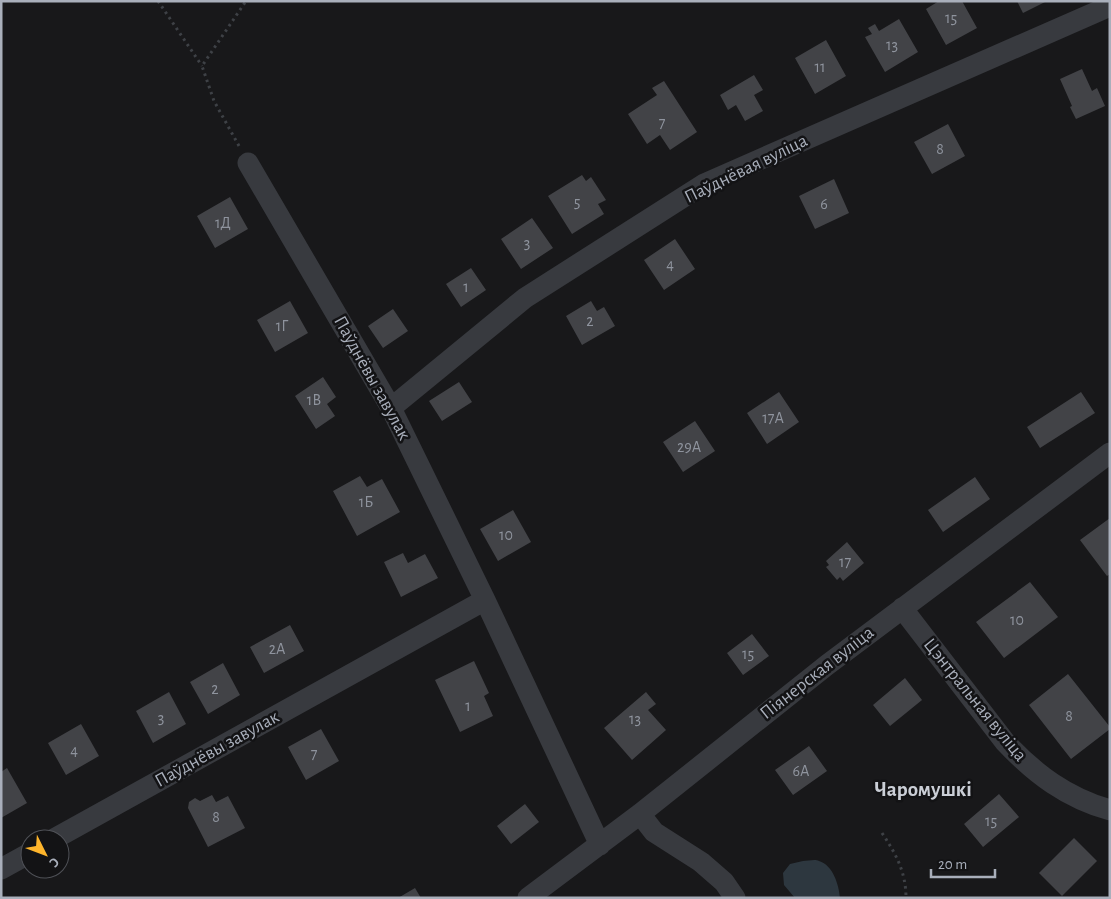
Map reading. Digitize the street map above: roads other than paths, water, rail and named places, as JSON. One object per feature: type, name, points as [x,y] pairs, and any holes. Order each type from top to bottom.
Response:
[{"type":"street","name":"Паўднёвая вуліца","points":[[391,408],[525,298],[704,184],[1110,6]]},
{"type":"street","name":"Паўднёвы завулак","points":[[248,163],[391,408],[485,600],[600,845]]},
{"type":"street","name":"Піянерская вуліца","points":[[528,898],[640,814],[827,665],[1110,453]]},
{"type":"street","name":"Паўднёвы завулак","points":[[70,830],[485,600]]},
{"type":"street","name":"Цэнтральная вуліца","points":[[902,608],[1005,742],[1022,760],[1058,788],[1080,799],[1110,810]]},
{"type":"street","points":[[640,814],[654,832],[701,862],[724,882],[735,898]]},
{"type":"street","points":[[1,868],[20,858]]},
{"type":"district","name":"Чаромушкі","points":[[923,789]]}]
